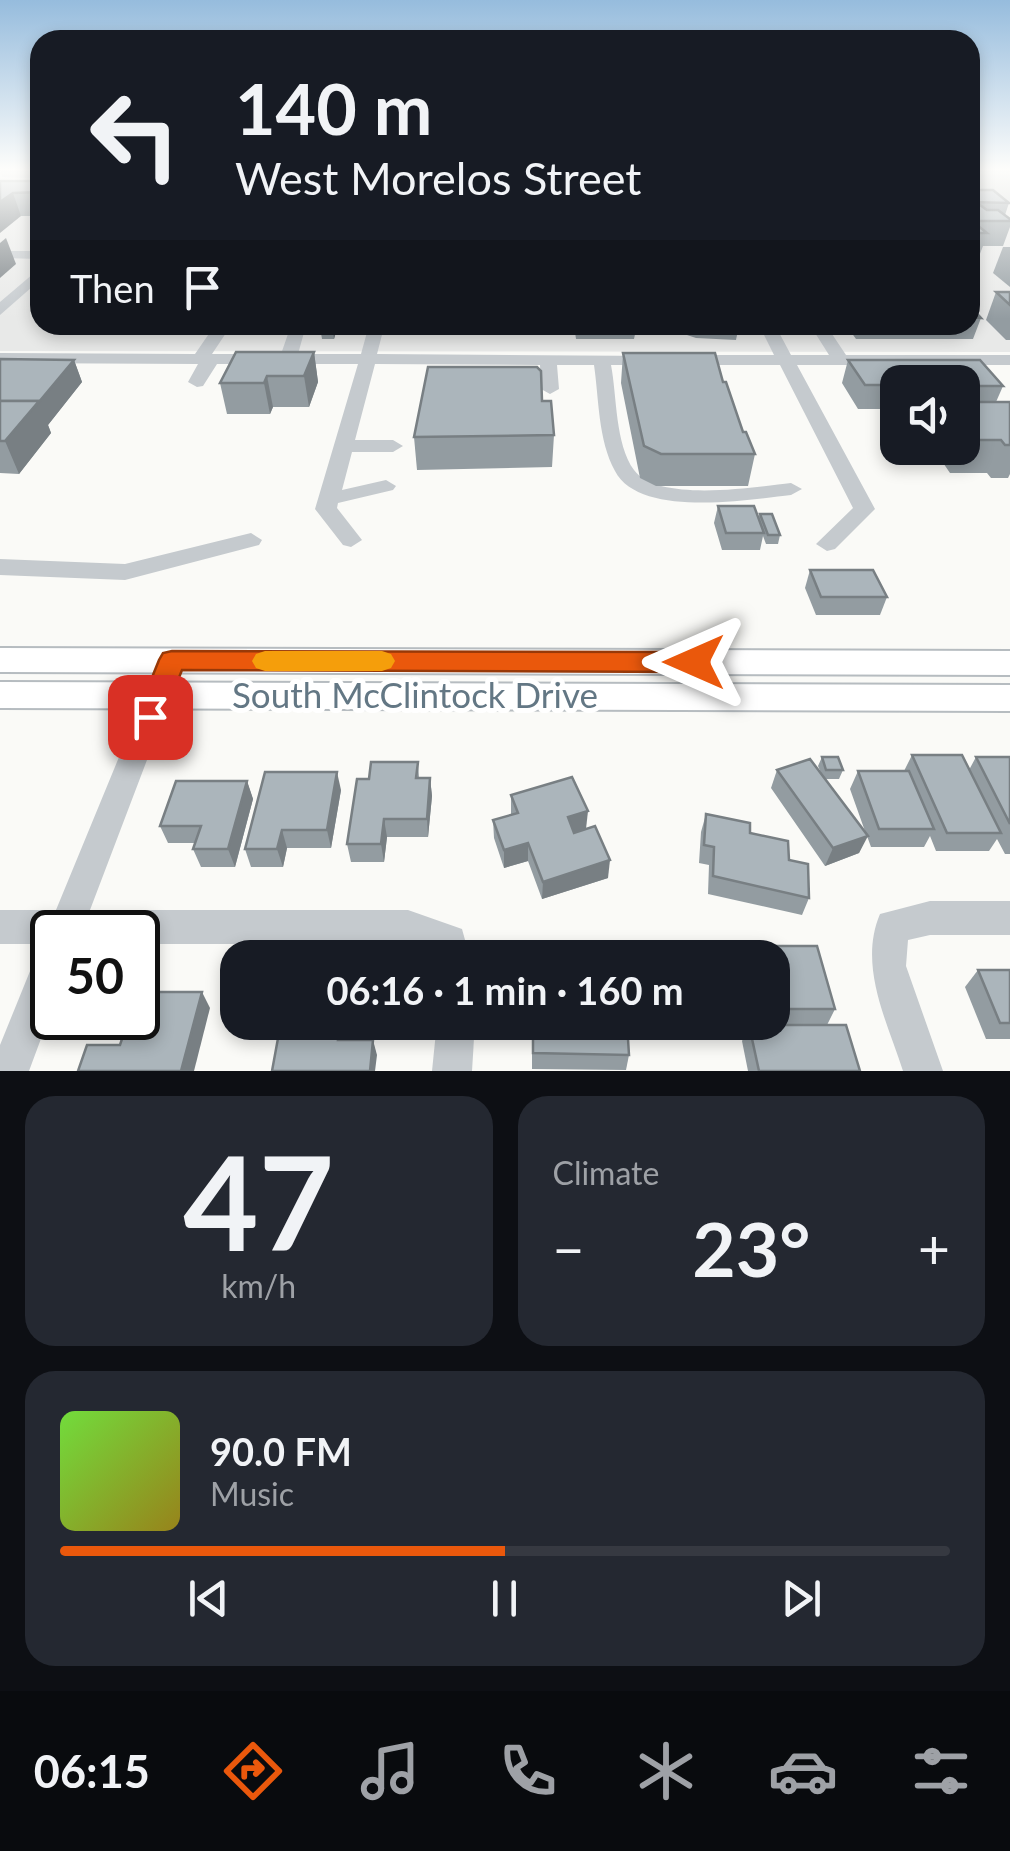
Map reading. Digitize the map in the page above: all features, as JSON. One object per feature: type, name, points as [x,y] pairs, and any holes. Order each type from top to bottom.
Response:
[{"type":"main road","name":"South McClintock Drive","points":[[0,660],[1010,663]]},
{"type":"main road","name":"South McClintock Drive","points":[[0,695],[1010,698]]},
{"type":"street","points":[[7,255],[30,255]]},
{"type":"street","points":[[0,310],[30,282]]},
{"type":"street","points":[[197,382],[217,335]]},
{"type":"street","points":[[288,359],[296,335]]},
{"type":"street","points":[[351,540],[327,504],[373,335]]},
{"type":"street","points":[[772,335],[864,508],[827,544]]},
{"type":"street","points":[[825,335],[841,360]]},
{"type":"street","points":[[0,358],[1010,360]]},
{"type":"street","points":[[548,359],[550,389]]},
{"type":"street","points":[[602,360],[619,455],[631,480],[656,492],[678,494],[792,489]]},
{"type":"street","points":[[343,446],[394,446]]},
{"type":"street","points":[[327,504],[386,486]]},
{"type":"street","points":[[0,567],[125,572],[251,540]]},
{"type":"street","points":[[73,910],[172,660]]},
{"type":"street","points":[[923,1071],[888,966],[892,926],[930,918],[1010,918]]},
{"type":"street","points":[[160,937],[408,927],[433,940]]},
{"type":"street","points":[[0,928],[30,934]]},
{"type":"street","points":[[8,1071],[30,1017]]},
{"type":"street","points":[[452,1071],[455,1040]]},
{"type":"shaded area","points":[[0,219],[30,219],[30,335],[980,335],[980,219],[1010,219],[1010,352],[0,351]]},
{"type":"building","points":[[996,292],[1010,292],[1010,305]]},
{"type":"building","points":[[236,352],[314,352],[304,376],[267,376],[264,383],[220,383]]},
{"type":"building","points":[[623,353],[715,353],[723,382],[755,454],[661,454],[644,446]]},
{"type":"building","points":[[0,359],[74,360],[33,409],[39,401],[0,401]]},
{"type":"building","points":[[848,360],[980,360],[1003,386],[980,386],[980,365],[880,365],[880,385],[865,385]]},
{"type":"building","points":[[428,367],[537,367],[541,371],[542,401],[551,401],[554,435],[414,437]]},
{"type":"building","points":[[0,401],[39,401],[5,441],[0,441]]},
{"type":"building","points":[[980,402],[1010,402],[1010,445],[1001,440],[980,440]]},
{"type":"building","points":[[718,506],[754,506],[764,533],[726,533]]},
{"type":"building","points":[[760,514],[772,514],[780,535],[768,535]]},
{"type":"building","points":[[810,570],[873,570],[887,597],[821,597]]},
{"type":"building","points":[[912,755],[962,755],[1001,833],[947,833]]},
{"type":"building","points":[[822,757],[838,757],[843,770],[826,770]]},
{"type":"building","points":[[976,757],[1010,757],[1010,824]]},
{"type":"building","points":[[810,759],[868,836],[833,848],[777,770]]},
{"type":"building","points":[[371,762],[418,762],[416,778],[430,778],[427,819],[384,819],[381,844],[347,844],[357,779],[369,779]]},
{"type":"building","points":[[858,771],[909,771],[934,829],[879,829]]},
{"type":"building","points":[[265,772],[337,772],[327,830],[282,830],[277,849],[245,849]]},
{"type":"building","points":[[572,777],[588,811],[568,817],[574,833],[595,826],[610,860],[543,882],[528,843],[504,850],[493,820],[518,813],[511,795]]},
{"type":"building","points":[[176,781],[247,781],[228,849],[193,849],[201,826],[160,826]]},
{"type":"building","points":[[706,814],[750,823],[750,833],[788,841],[789,860],[808,864],[809,898],[713,876],[714,847],[704,845]]},
{"type":"building","points":[[790,946],[817,946],[835,1009],[790,1009]]},
{"type":"building","points":[[978,970],[1010,970],[1010,1023],[1000,1023]]},
{"type":"building","points":[[160,992],[202,992],[181,1071],[78,1071],[87,1045],[120,1045],[122,1040],[160,1040]]},
{"type":"building","points":[[790,1025],[846,1025],[860,1071],[759,1071],[752,1040],[790,1040]]},
{"type":"building","points":[[278,1040],[373,1040],[370,1071],[272,1071]]},
{"type":"building","points":[[533,1040],[628,1040],[629,1055],[533,1053]]},
{"type":"slow traffic","points":[[265,661],[382,661]]},
{"type":"route","points":[[150,717],[172,660],[694,662]]}]
